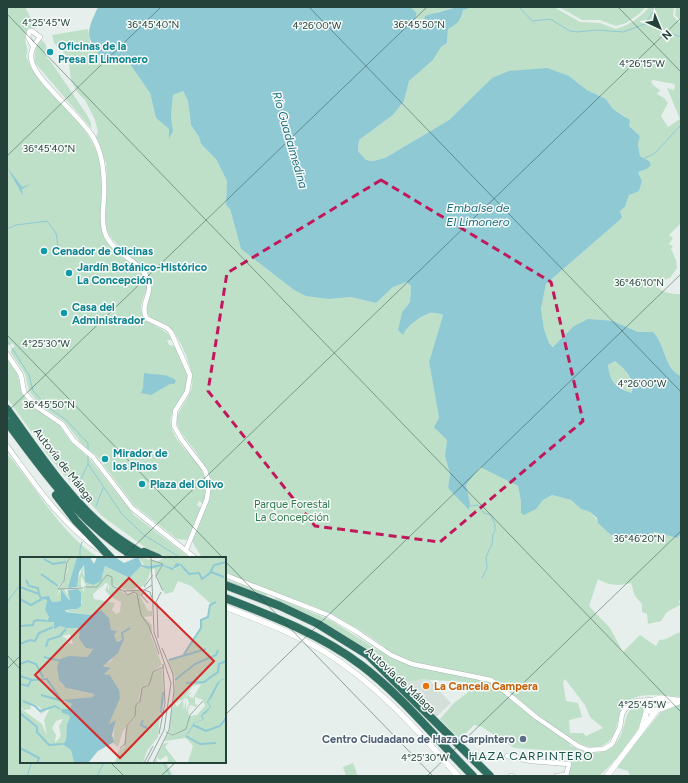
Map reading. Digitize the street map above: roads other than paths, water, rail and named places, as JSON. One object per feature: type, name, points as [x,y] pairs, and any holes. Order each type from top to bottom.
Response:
[{"type":"highway","name":"Autovía de Málaga","points":[[7,408],[47,463],[84,508],[106,529],[147,557]]},
{"type":"highway","name":"Autovía de Málaga","points":[[7,422],[63,497],[84,519],[135,557]]},
{"type":"highway","points":[[42,470],[53,490],[76,521],[110,557]]},
{"type":"highway","points":[[134,549],[155,557]]},
{"type":"highway","points":[[226,585],[280,606],[318,624],[368,655],[490,776]]},
{"type":"highway","name":"Autovía de Málaga","points":[[226,590],[309,624],[340,642],[366,660],[399,690],[483,776]]},
{"type":"highway","name":"Autovía de Málaga","points":[[226,598],[305,631],[336,648],[361,665],[384,685],[473,776]]},
{"type":"highway","points":[[465,768],[469,776]]},
{"type":"street","points":[[33,46],[31,57],[36,71],[83,123],[96,145],[101,159],[105,233],[109,240],[143,271],[148,279],[150,288],[144,306],[146,318],[167,328],[171,332],[190,375],[188,392],[176,411],[173,421],[179,436],[205,470],[209,490],[186,550]]},
{"type":"street","points":[[7,354],[21,374],[24,392],[37,407],[62,424],[83,449],[93,456],[132,508],[194,557]]},
{"type":"street","points":[[7,448],[67,523],[88,542],[110,557]]},
{"type":"street","points":[[226,575],[328,616],[391,655],[405,661],[491,680],[536,718],[578,746],[588,750],[604,749],[612,744],[620,727],[622,714],[631,704],[637,701],[654,700],[659,703],[657,710],[616,764],[603,776]]},
{"type":"street","points":[[226,607],[302,639],[342,663],[389,703],[458,776]]},
{"type":"street","points":[[640,731],[649,702],[661,698],[681,701]]},
{"type":"street","points":[[631,704],[640,703],[648,706],[651,711],[681,701]]},
{"type":"street","points":[[507,756],[531,761],[570,764],[566,776],[557,776]]},
{"type":"street","points":[[607,776],[611,769]]},
{"type":"water","name":"Embalse de El Limonero","points":[[98,7],[410,7],[417,13],[415,19],[419,27],[422,29],[425,16],[457,7],[473,7],[463,10],[458,22],[448,29],[447,43],[441,47],[433,60],[409,81],[404,101],[393,115],[359,140],[358,151],[366,160],[373,161],[385,158],[449,120],[492,78],[509,71],[547,68],[569,76],[587,90],[606,99],[613,109],[630,120],[629,126],[640,136],[638,144],[640,156],[649,161],[651,165],[647,169],[638,172],[642,181],[639,191],[629,195],[625,207],[620,211],[622,218],[546,284],[541,309],[544,329],[549,343],[553,347],[574,326],[588,319],[613,321],[638,332],[653,332],[660,343],[671,368],[675,373],[681,376],[680,535],[677,538],[655,532],[644,536],[626,537],[621,539],[611,535],[598,523],[597,518],[590,512],[581,509],[571,500],[552,495],[543,500],[536,509],[524,515],[521,513],[521,502],[518,486],[480,467],[466,485],[470,503],[469,510],[448,488],[450,474],[445,456],[447,440],[434,427],[439,418],[429,362],[443,315],[430,313],[422,317],[411,324],[403,335],[398,330],[402,312],[410,302],[411,286],[406,282],[393,287],[376,303],[351,297],[329,299],[306,296],[294,290],[241,249],[230,209],[226,205],[227,181],[216,159],[201,144],[199,137],[191,125],[188,101],[183,91],[173,95],[171,117],[173,131],[169,139],[169,129],[156,118],[150,93],[128,61],[113,64],[103,61],[93,46],[89,35],[89,30]],"holes":[[[615,361],[630,379],[632,393],[615,384],[610,376],[608,365]]]},
{"type":"water","points":[[7,167],[22,187],[31,184],[22,189],[23,196]]},
{"type":"water","points":[[144,373],[166,375],[176,381],[174,384],[170,384],[151,395],[141,393],[143,388]]},
{"type":"waterway","points":[[519,7],[532,21],[550,19],[570,31],[577,32],[597,30],[623,32],[645,24],[656,7]]},
{"type":"waterway","points":[[646,24],[681,37]]},
{"type":"waterway","points":[[645,158],[654,154],[681,125]]},
{"type":"waterway","points":[[7,229],[16,225],[47,221],[56,233],[58,246]]},
{"type":"waterway","points":[[7,341],[10,345]]},
{"type":"waterway","points":[[12,348],[29,375],[33,391],[47,406],[66,420],[88,443],[88,450]]},
{"type":"waterway","points":[[88,455],[88,464],[122,514],[144,535],[179,557]]},
{"type":"waterway","points":[[79,483],[88,464]]},
{"type":"waterway","points":[[96,506],[103,488]]},
{"type":"waterway","points":[[470,506],[478,505],[484,513],[491,515],[495,525],[492,544],[486,557],[487,568],[482,578]]},
{"type":"waterway","points":[[80,557],[82,542]]},
{"type":"waterway","points":[[7,602],[20,585]]},
{"type":"waterway","points":[[27,776],[32,763]]},
{"type":"waterway","points":[[97,776],[104,763]]},
{"type":"waterway","points":[[164,763],[170,776]]},
{"type":"place","name":"Oficinas de la Presa El Limonero","points":[[50,52]]},
{"type":"place","name":"Cenador de Glicinas","points":[[44,251]]},
{"type":"place","name":"Jardín Botánico-Histórico La Concepción","points":[[69,273]]},
{"type":"place","name":"Casa del Administrador","points":[[64,313]]},
{"type":"place","name":"Mirador de los Pinos","points":[[105,459]]},
{"type":"place","name":"Plaza del Olivo","points":[[142,484]]},
{"type":"place","name":"La Cancela Campera","points":[[426,686]]},
{"type":"place","name":"Centro Ciudadano de Haza Carpintero","points":[[523,739]]},
{"type":"district","name":"HAZA CARPINTERO","points":[[531,756]]},
{"type":"water label","name":"Río Guadalmedina","points":[[290,140]]},
{"type":"park label","name":"Parque Forestal La Concepción","points":[[292,510]]}]
